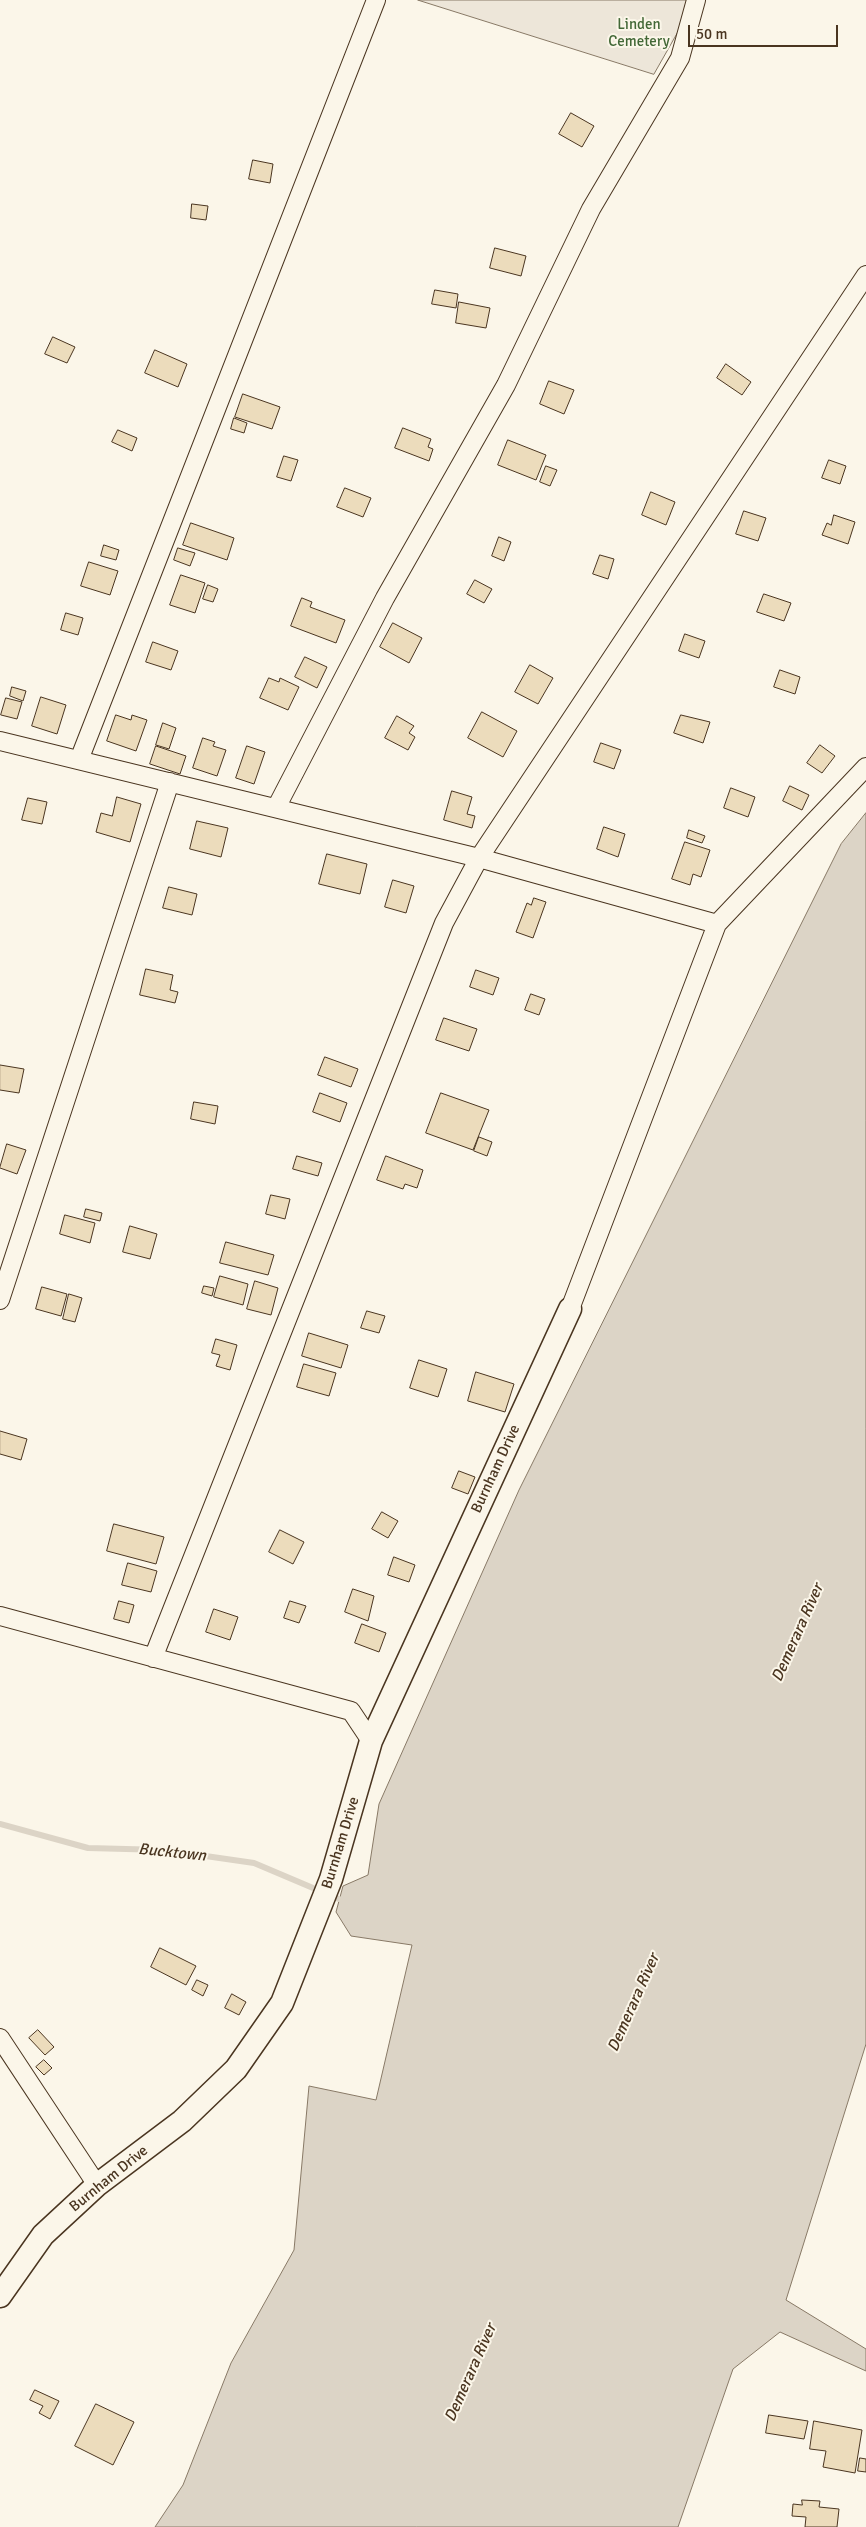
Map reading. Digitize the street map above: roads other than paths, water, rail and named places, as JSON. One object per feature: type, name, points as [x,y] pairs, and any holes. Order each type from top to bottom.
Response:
[{"type":"street","points":[[79,760],[376,0]]},
{"type":"street","points":[[276,808],[385,598],[506,385],[590,209],[680,58],[696,0]]},
{"type":"street","points":[[153,1658],[444,923],[479,858],[866,275]]},
{"type":"street","points":[[0,742],[479,858],[718,924]]},
{"type":"street","points":[[570,1309],[718,924],[866,767]]},
{"type":"street","points":[[0,1300],[170,782]]},
{"type":"street","name":"Burnham Drive","points":[[0,2296],[43,2235],[97,2185],[182,2121],[236,2070],[282,2004],[331,1879],[371,1741],[570,1309]]},
{"type":"street","points":[[0,1616],[351,1711],[371,1741]]},
{"type":"street","points":[[0,2038],[97,2185]]},
{"type":"water","name":"Demerara River","points":[[866,813],[866,2044],[786,2300],[866,2349],[866,2371],[780,2332],[733,2369],[678,2527],[155,2527],[183,2485],[231,2363],[294,2250],[309,2086],[376,2100],[412,1945],[351,1936],[336,1912],[343,1886],[368,1875],[379,1804],[519,1490],[841,844]]},
{"type":"waterway","name":"Bucktown","points":[[0,1824],[88,1848],[164,1850],[254,1863],[339,1899]]},
{"type":"park label","name":"Linden Cemetery","points":[[639,34]]}]
